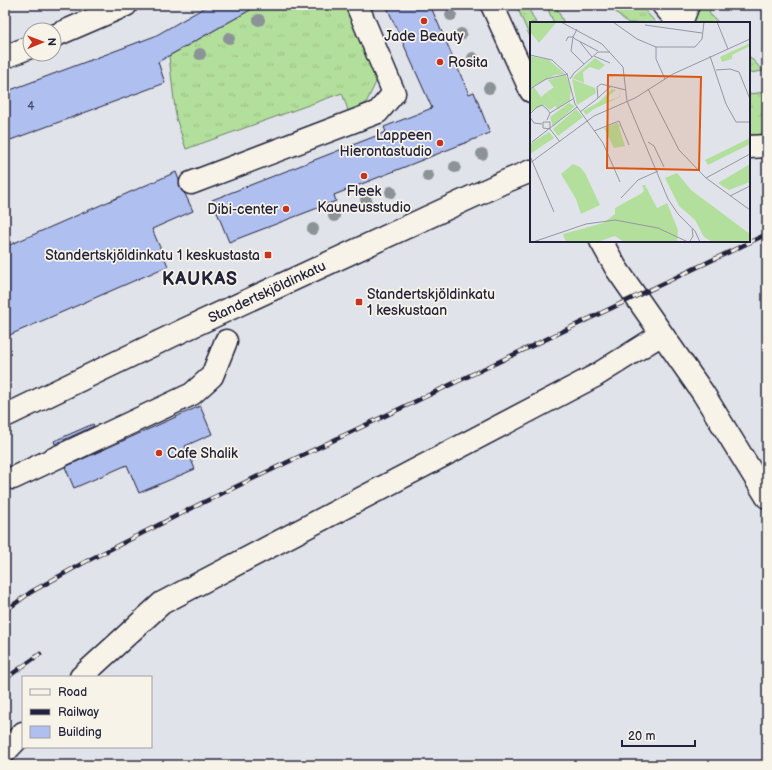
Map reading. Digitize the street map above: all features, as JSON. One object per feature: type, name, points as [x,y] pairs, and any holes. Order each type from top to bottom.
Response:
[{"type":"street","points":[[62,33],[126,5]]},
{"type":"street","points":[[191,183],[378,112],[394,93],[357,5]]},
{"type":"street","points":[[492,5],[530,89]]},
{"type":"street","points":[[663,5],[679,22]]},
{"type":"street","points":[[680,22],[688,5]]},
{"type":"street","points":[[5,57],[22,50]]},
{"type":"street","points":[[750,147],[767,146]]},
{"type":"street","name":"Standertskjöldinkatu","points":[[5,416],[186,329],[504,182],[530,172]]},
{"type":"street","points":[[602,242],[616,268],[703,393],[759,468],[767,496]]},
{"type":"street","points":[[82,676],[162,603],[595,376],[662,334]]},
{"type":"street","points":[[13,478],[192,394],[212,376],[226,341]]},
{"type":"street","points":[[5,752],[22,733]]},
{"type":"green space","points":[[259,5],[348,5],[378,78],[366,103],[349,113],[342,93],[186,149],[176,118],[169,56]]},
{"type":"green space","points":[[516,5],[527,5],[536,22],[530,22],[530,37]]},
{"type":"green space","points":[[546,5],[555,5],[564,22],[554,22]]},
{"type":"green space","points":[[608,5],[640,5],[655,22],[627,22]]},
{"type":"green space","points":[[700,5],[712,5],[709,13],[718,22],[693,22]]},
{"type":"green space","points":[[750,57],[763,71],[750,73]]},
{"type":"green space","points":[[767,92],[767,134],[758,136],[750,134],[750,94]]},
{"type":"building","points":[[209,5],[259,5],[158,62],[165,83],[5,142],[5,92],[155,36]]},
{"type":"building","points":[[386,5],[430,5],[469,94],[474,92],[490,133],[334,195],[336,201],[229,242],[212,200],[386,132],[384,127],[432,108]]},
{"type":"building","points":[[176,172],[180,188],[185,194],[193,211],[152,229],[168,266],[5,337],[5,247]]},
{"type":"building","name":"Cafe Shalik","points":[[200,406],[212,434],[185,446],[195,469],[139,493],[127,465],[74,488],[65,467]]},
{"type":"building","points":[[93,424],[94,426],[55,444],[54,441]]},
{"type":"railway","points":[[5,611],[31,592],[85,562],[204,502],[767,234]]},
{"type":"railway","points":[[5,679],[40,654]]},
{"type":"place","name":"Jade Beauty","points":[[424,21]]},
{"type":"place","name":"Rosita","points":[[440,62]]},
{"type":"place","name":"Lappeen Hierontastudio","points":[[440,143]]},
{"type":"place","name":"Fleek Kauneusstudio","points":[[364,176]]},
{"type":"place","name":"Dibi-center","points":[[286,209]]},
{"type":"place","name":"Standertskjöldinkatu 1 keskustasta","points":[[268,255]]},
{"type":"place","name":"Standertskjöldinkatu 1 keskustaan","points":[[359,302]]},
{"type":"place","name":"Cafe Shalik","points":[[159,453]]},
{"type":"district","name":"KAUKAS","points":[[200,279]]}]
